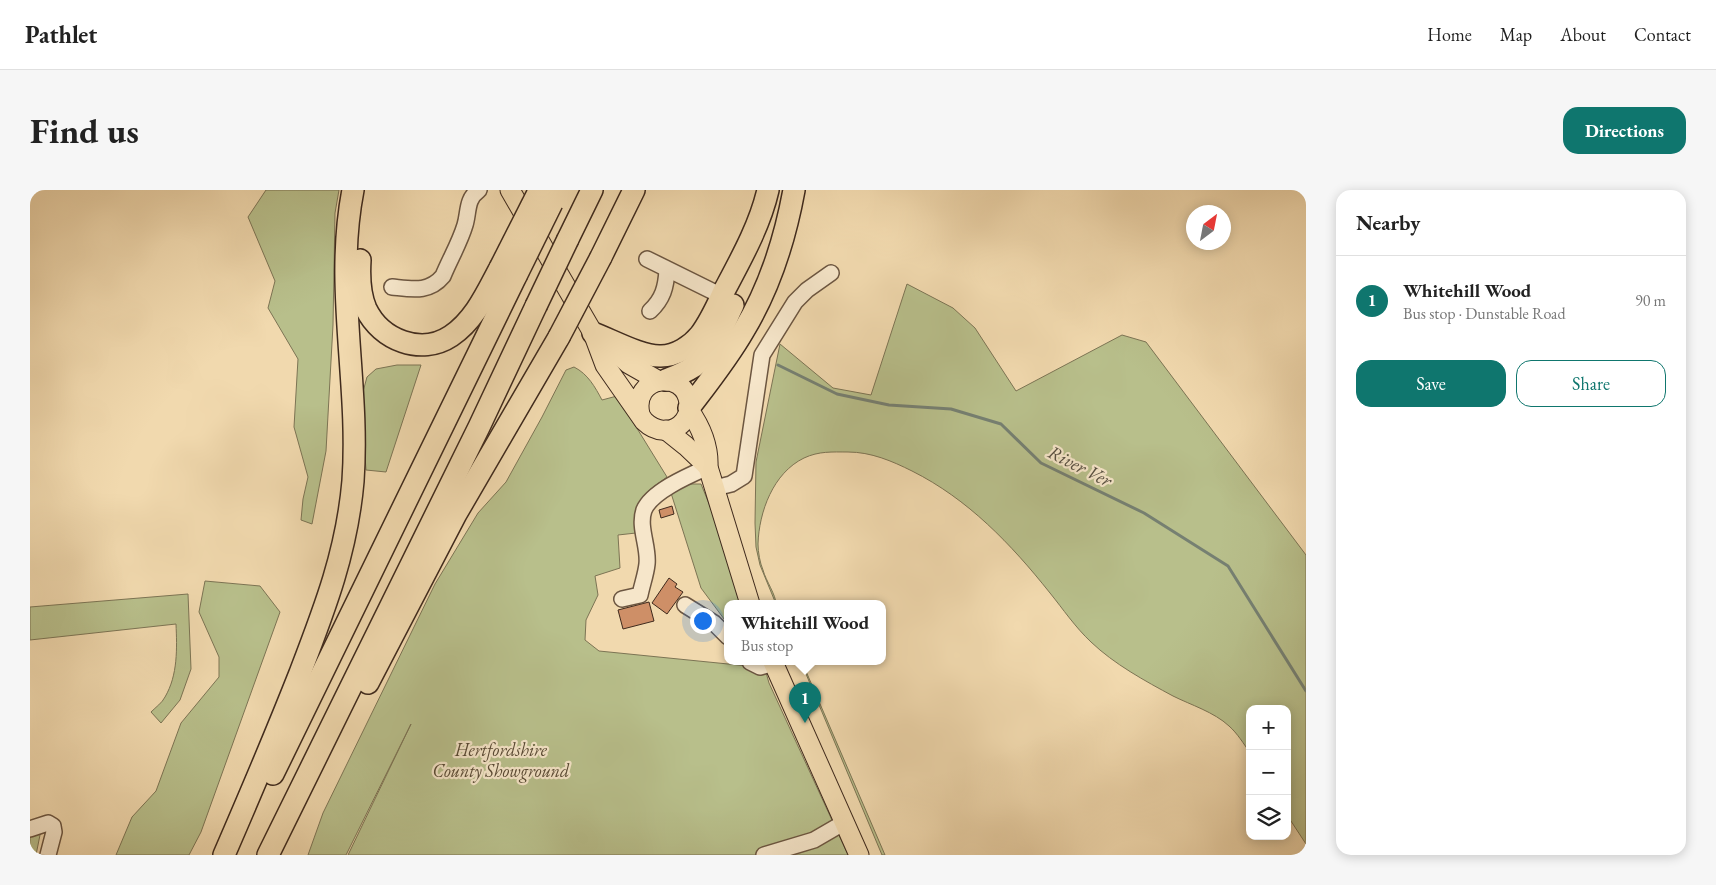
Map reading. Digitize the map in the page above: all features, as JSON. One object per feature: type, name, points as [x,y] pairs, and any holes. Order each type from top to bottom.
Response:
[{"type":"highway","points":[[224,855],[265,761],[316,632],[333,586],[342,553],[350,508],[354,454],[354,415],[347,327],[345,270],[348,219],[353,190]]},
{"type":"highway","points":[[367,190],[360,249],[361,292],[371,317],[379,327],[393,338],[404,343],[418,344],[435,343],[451,336],[469,320],[508,272]]},
{"type":"highway","points":[[268,855],[479,427],[592,190]]},
{"type":"highway","points":[[276,855],[456,514],[559,337],[634,190]]},
{"type":"highway","points":[[593,333],[653,356],[679,352],[699,336],[722,296],[770,190]]},
{"type":"highway","points":[[662,381],[694,366],[712,345],[748,277],[762,245],[772,206],[770,190]]},
{"type":"highway","points":[[689,409],[736,342],[758,306],[781,245],[794,190]]},
{"type":"highway","points":[[234,855],[508,272],[547,195]]},
{"type":"main road","points":[[510,190],[593,333],[605,365],[644,420],[651,427],[666,430],[708,467]]},
{"type":"main road","points":[[593,333],[629,364],[662,381],[679,385],[685,391],[689,409],[687,416],[680,425],[666,430]]},
{"type":"main road","points":[[640,414],[639,402],[642,394],[648,386],[662,381]]},
{"type":"main road","points":[[689,409],[697,421],[709,454],[708,467],[749,600]]},
{"type":"main road","points":[[774,665],[859,855]]},
{"type":"street","points":[[392,287],[429,288],[437,283],[443,276],[466,224],[470,201],[479,190]]},
{"type":"street","points":[[646,258],[722,296]]},
{"type":"street","points":[[650,311],[663,295],[668,270]]},
{"type":"street","points":[[715,488],[731,484],[744,476],[762,355],[795,302],[807,290],[832,273]]},
{"type":"street","points":[[622,599],[640,595],[647,563],[642,519],[648,503],[675,482],[708,467]]},
{"type":"street","points":[[685,604],[714,623],[724,633]]},
{"type":"street","points":[[764,855],[814,840],[845,822]]},
{"type":"street","points":[[30,829],[48,823],[53,826],[54,832],[48,855]]},
{"type":"green space","points":[[266,190],[339,190],[335,213],[333,325],[326,451],[312,524],[301,520],[308,477],[294,427],[298,359],[268,308],[275,281],[248,217]]},
{"type":"green space","points":[[907,284],[953,308],[975,328],[1016,391],[1122,335],[1146,342],[1306,555],[1306,844],[1291,821],[1291,705],[1246,705],[1246,747],[1235,732],[1223,721],[1141,678],[1100,650],[1080,630],[1020,557],[987,524],[952,495],[932,482],[897,464],[857,452],[826,452],[804,458],[784,473],[776,483],[765,507],[761,519],[758,544],[761,564],[774,600],[760,565],[756,547],[756,462],[780,344],[833,388],[871,395]]},
{"type":"green space","points":[[397,365],[421,365],[386,472],[366,470],[361,399],[367,377],[376,369]]},
{"type":"green space","name":"Hertfordshire County Showground","points":[[574,367],[579,370],[594,386],[602,400],[617,396],[667,477],[641,499],[636,533],[618,535],[620,568],[595,576],[598,595],[586,620],[585,640],[599,651],[724,665],[764,665],[769,683],[848,855],[348,855],[411,724],[346,855],[308,855],[323,813],[435,584],[478,513],[506,482],[566,370]]},
{"type":"green space","points":[[685,484],[701,484],[725,543],[744,600],[724,600],[724,619],[701,588],[671,493]]},
{"type":"green space","points":[[205,581],[260,586],[280,612],[201,832],[189,855],[116,855],[132,817],[156,791],[181,723],[219,677],[219,657],[199,612]]},
{"type":"green space","points":[[188,594],[191,669],[180,700],[161,723],[151,712],[164,699],[172,680],[176,652],[176,624],[30,640],[30,607]]},
{"type":"green space","points":[[802,665],[885,855],[882,855]]},
{"type":"green space","points":[[41,830],[36,855],[30,855],[30,833]]},
{"type":"building","points":[[672,506],[674,514],[661,518],[659,510]]},
{"type":"building","points":[[669,578],[677,584],[675,587],[683,592],[667,614],[652,603]]},
{"type":"building","points":[[649,602],[654,621],[623,629],[618,610]]},
{"type":"waterway","name":"River Ver","points":[[778,365],[837,394],[889,405],[951,409],[1001,424],[1041,463],[1144,513],[1228,566],[1306,691]]},
{"type":"place","name":"Whitehill Wood","points":[[805,723]]}]
